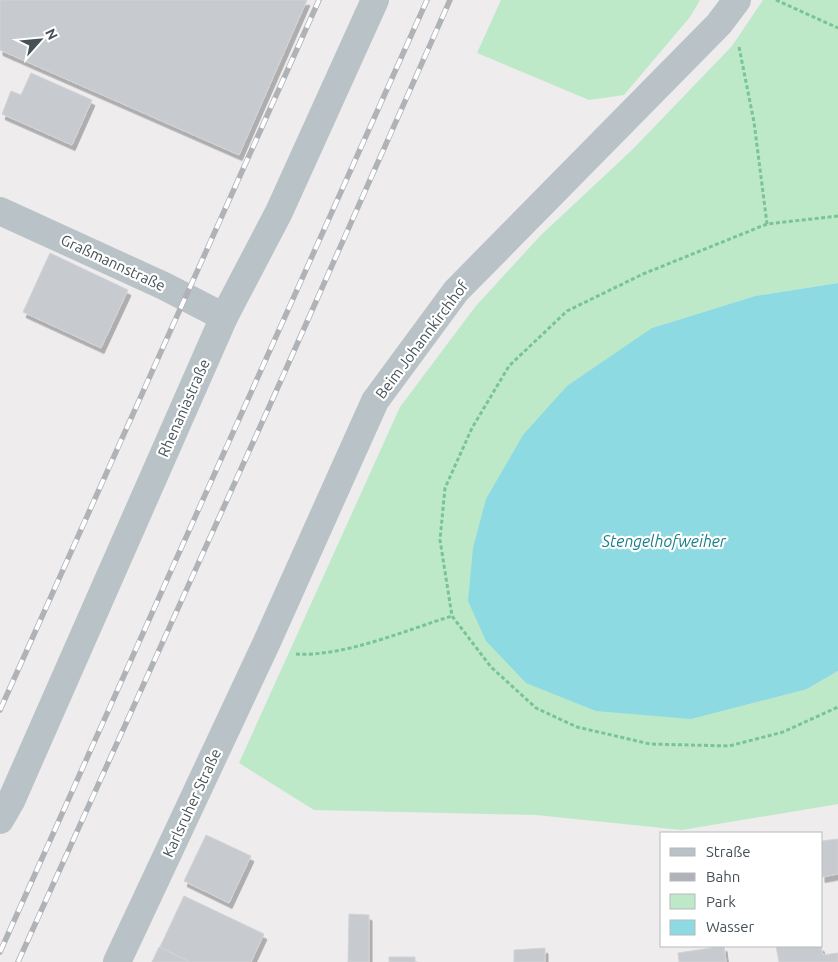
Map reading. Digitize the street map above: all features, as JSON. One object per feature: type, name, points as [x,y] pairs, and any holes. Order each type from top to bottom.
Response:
[{"type":"street","name":"Rhenaniastraße","points":[[0,820],[11,801],[224,317],[279,212],[376,0]]},
{"type":"street","name":"Beim Johannkirchhof","points":[[266,644],[375,401],[456,291],[719,24],[737,0]]},
{"type":"street","name":"Graßmannstraße","points":[[0,211],[164,286],[224,317]]},
{"type":"street","name":"Karlsruher Straße","points":[[117,962],[266,644]]},
{"type":"path","points":[[776,0],[838,28]]},
{"type":"path","points":[[719,24],[738,42],[754,122],[767,224]]},
{"type":"path","points":[[838,216],[767,224],[643,274],[567,312],[509,366],[472,428],[445,488],[440,540],[452,616],[491,667],[536,708],[577,727],[650,744],[729,746],[783,732],[838,707]]},
{"type":"path","points":[[266,644],[294,654],[312,655],[343,650],[452,616]]},
{"type":"green space","points":[[501,0],[700,0],[690,17],[624,95],[589,100],[477,53]]},
{"type":"green space","points":[[763,0],[838,0],[838,283],[755,296],[652,328],[807,689],[838,671],[838,804],[682,830],[536,815],[314,810],[239,763],[400,407],[475,307],[540,236],[633,149],[732,46]]},
{"type":"water","name":"Stengelhofweiher","points":[[838,283],[838,671],[807,689],[691,719],[596,711],[526,683],[486,641],[468,601],[473,548],[486,499],[523,435],[567,386],[652,328],[755,296]]},
{"type":"building","points":[[0,0],[307,0],[239,155],[0,50]]},
{"type":"building","points":[[31,73],[92,100],[72,145],[2,114],[11,91],[21,95]]},
{"type":"building","points":[[50,253],[128,290],[101,348],[23,312]]},
{"type":"building","points":[[206,835],[251,856],[229,903],[184,881]]},
{"type":"building","points":[[838,839],[838,874],[823,877],[823,841]]},
{"type":"building","points":[[184,896],[264,934],[251,962],[190,962],[160,947]]},
{"type":"building","points":[[349,914],[369,915],[369,962],[348,962]]},
{"type":"building","points":[[159,947],[190,962],[152,962]]},
{"type":"building","points":[[724,947],[726,962],[679,962],[678,953]]},
{"type":"building","points":[[776,947],[821,947],[823,955],[838,953],[838,962],[779,962]]},
{"type":"building","points":[[545,948],[545,962],[514,962],[514,950]]},
{"type":"building","points":[[389,957],[415,957],[415,962],[389,962]]},
{"type":"railway","points":[[0,710],[319,0]]},
{"type":"railway","points":[[0,952],[427,0]]},
{"type":"railway","points":[[18,962],[274,396],[450,0]]}]
